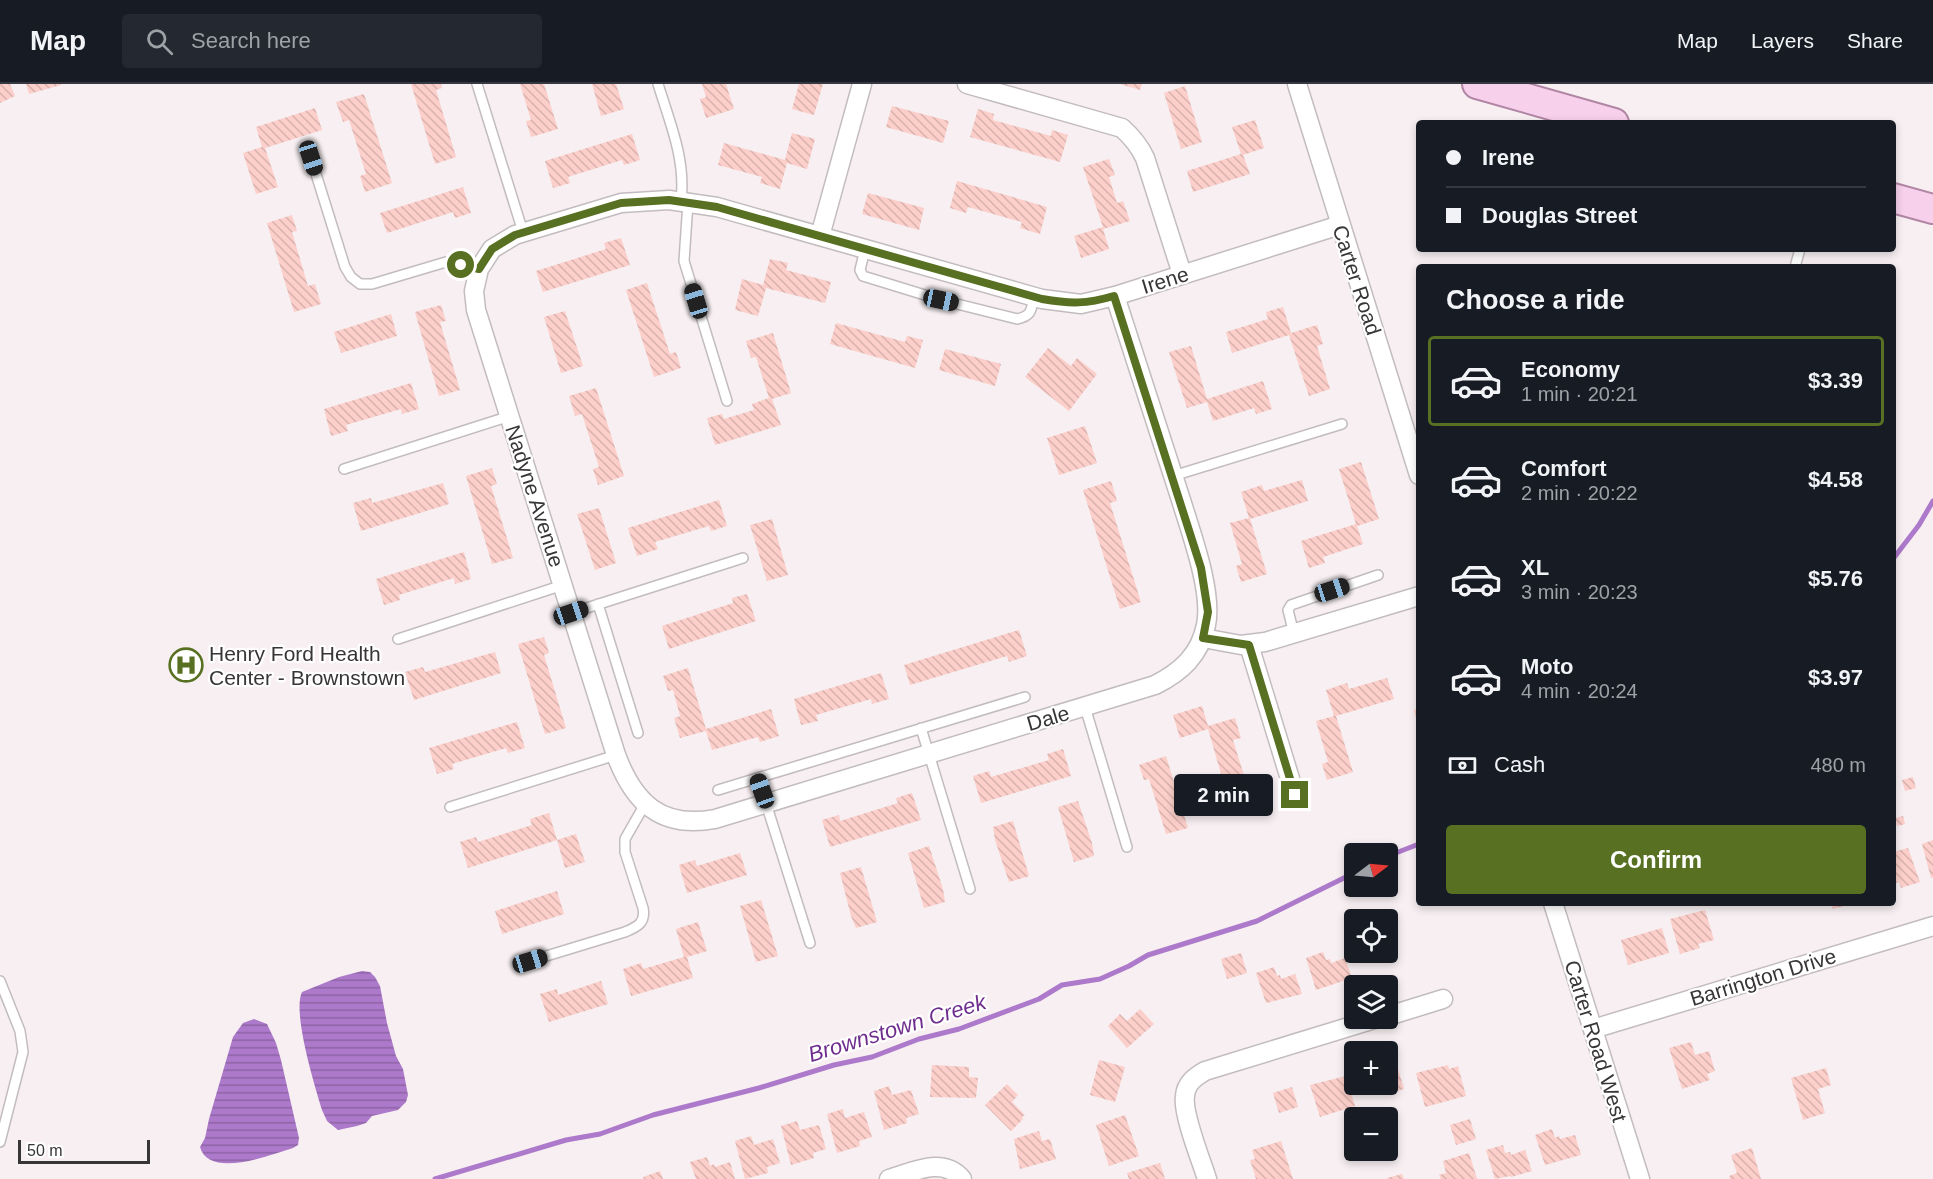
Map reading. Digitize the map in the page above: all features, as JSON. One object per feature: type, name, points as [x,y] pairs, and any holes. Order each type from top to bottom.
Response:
[{"type":"main road","points":[[1477,84],[1598,120]]},
{"type":"main road","points":[[1896,199],[1933,209]]},
{"type":"street","points":[[820,237],[862,84]]},
{"type":"street","points":[[967,84],[1122,128],[1139,145],[1145,158],[1182,274]]},
{"type":"street","name":"Carter Road","points":[[1297,84],[1416,466]]},
{"type":"street","name":"Irene","points":[[479,269],[492,249],[523,232],[621,203],[642,200],[684,201],[717,207],[1035,297],[1068,304],[1081,304],[1114,296],[1340,225]]},
{"type":"street","name":"Nadyne Avenue","points":[[479,269],[474,291],[476,310],[616,755],[633,791],[652,808]]},
{"type":"street","points":[[1114,296],[1201,568],[1208,612],[1203,638],[1249,645],[1294,634],[1416,597]]},
{"type":"street","name":"Dale","points":[[652,808],[674,818],[703,821],[1085,707],[1155,685],[1173,676],[1191,659],[1203,638]]},
{"type":"street","points":[[1249,645],[1295,795]]},
{"type":"street","name":"Carter Road West","points":[[1554,906],[1640,1179]]},
{"type":"street","name":"Barrington Drive","points":[[1593,1029],[1933,926]]},
{"type":"street","points":[[1398,1013],[1443,999]]},
{"type":"street","points":[[1207,1179],[1185,1106],[1187,1087],[1195,1077],[1205,1071],[1344,1028]]},
{"type":"street","points":[[889,1179],[928,1168],[945,1167],[958,1174]]},
{"type":"lane","points":[[477,84],[523,232]]},
{"type":"lane","points":[[658,84],[681,158],[684,261],[727,401]]},
{"type":"lane","points":[[311,158],[345,267],[351,277],[360,284],[372,284],[446,262],[479,269]]},
{"type":"lane","points":[[865,249],[860,270],[863,276],[941,300],[1017,319],[1026,317],[1031,311],[1035,297]]},
{"type":"lane","points":[[344,469],[510,416]]},
{"type":"lane","points":[[1173,476],[1342,424]]},
{"type":"lane","points":[[571,613],[743,558]]},
{"type":"lane","points":[[1294,634],[1288,610],[1291,605],[1378,575]]},
{"type":"lane","points":[[398,639],[563,585]]},
{"type":"lane","points":[[598,604],[638,733]]},
{"type":"lane","points":[[718,790],[1025,697]]},
{"type":"lane","points":[[1085,707],[1127,847]]},
{"type":"lane","points":[[921,728],[970,889]]},
{"type":"lane","points":[[450,807],[616,755]]},
{"type":"lane","points":[[758,778],[810,943]]},
{"type":"lane","points":[[530,961],[625,932],[638,927],[642,922],[643,908],[628,864],[625,846],[626,839],[652,808]]},
{"type":"lane","points":[[0,981],[20,1031],[23,1052],[0,1142]]},
{"type":"shaded area","points":[[362,971],[370,972],[380,986],[387,1023],[396,1056],[403,1069],[408,1095],[406,1102],[398,1110],[372,1116],[366,1123],[338,1130],[327,1121],[322,1110],[302,1032],[300,1002],[302,992],[339,977]]},
{"type":"shaded area","points":[[254,1019],[267,1024],[276,1043],[299,1138],[298,1145],[256,1159],[241,1162],[215,1162],[206,1157],[200,1147],[205,1138],[233,1037],[243,1023]]},
{"type":"building","points":[[0,84],[10,84],[15,96],[0,103]]},
{"type":"building","points":[[26,84],[61,84],[61,85],[29,94]]},
{"type":"building","points":[[411,84],[441,84],[442,88],[436,90],[456,157],[435,164]]},
{"type":"building","points":[[520,84],[544,84],[558,129],[531,137],[526,121],[531,120]]},
{"type":"building","points":[[592,84],[616,84],[624,109],[601,116]]},
{"type":"building","points":[[702,84],[726,84],[734,109],[706,118],[700,99],[706,97]]},
{"type":"building","points":[[799,84],[823,84],[814,115],[792,109]]},
{"type":"building","points":[[1120,84],[1142,84],[1140,90]]},
{"type":"building","points":[[1185,86],[1202,142],[1181,149],[1164,93]]},
{"type":"building","points":[[364,94],[392,183],[365,192],[360,176],[366,174],[349,120],[343,122],[336,102]]},
{"type":"building","points":[[892,106],[949,121],[943,143],[886,127]]},
{"type":"building","points":[[315,108],[322,130],[265,148],[278,187],[256,194],[243,153],[262,147],[256,127]]},
{"type":"building","points":[[978,109],[994,114],[993,120],[1051,136],[1052,130],[1068,135],[1060,162],[970,137]]},
{"type":"building","points":[[1255,120],[1264,148],[1243,155],[1250,174],[1193,192],[1187,171],[1241,154],[1232,127]]},
{"type":"building","points":[[792,133],[815,139],[807,169],[787,163],[780,189],[760,183],[762,177],[718,165],[724,143],[785,160]]},
{"type":"building","points":[[632,134],[640,160],[624,165],[622,160],[568,177],[570,183],[553,188],[545,161]]},
{"type":"building","points":[[1109,159],[1115,175],[1109,177],[1117,203],[1123,201],[1130,221],[1103,229],[1109,249],[1081,258],[1074,236],[1103,227],[1083,167]]},
{"type":"building","points":[[957,181],[1047,207],[1040,234],[1020,228],[1022,222],[968,207],[966,213],[950,208]]},
{"type":"building","points":[[463,187],[471,213],[455,218],[453,212],[387,233],[380,213]]},
{"type":"building","points":[[868,193],[924,208],[919,230],[862,214]]},
{"type":"building","points":[[292,215],[297,231],[292,232],[308,286],[315,284],[321,304],[294,312],[267,223]]},
{"type":"building","points":[[621,238],[630,265],[543,292],[536,271],[606,249],[604,243]]},
{"type":"building","points":[[770,259],[788,263],[786,270],[831,282],[825,303],[766,288],[758,316],[735,310],[742,279],[763,285]]},
{"type":"building","points":[[647,283],[670,354],[676,352],[681,368],[654,377],[626,290]]},
{"type":"building","points":[[441,305],[446,321],[440,322],[460,390],[439,396],[415,312]]},
{"type":"building","points":[[1283,307],[1291,333],[1317,325],[1323,344],[1317,346],[1330,389],[1309,396],[1289,335],[1232,353],[1226,332],[1268,319],[1266,312]]},
{"type":"building","points":[[565,311],[583,366],[561,373],[544,317]]},
{"type":"building","points":[[391,314],[397,336],[341,353],[334,332]]},
{"type":"building","points":[[836,323],[905,342],[907,336],[923,340],[915,368],[830,344]]},
{"type":"building","points":[[773,333],[791,393],[772,399],[781,425],[715,445],[707,418],[722,414],[724,419],[754,410],[752,404],[769,398],[756,357],[751,358],[746,341]]},
{"type":"building","points":[[1191,346],[1207,399],[1263,381],[1272,409],[1256,414],[1254,408],[1213,421],[1207,402],[1187,408],[1169,352]]},
{"type":"building","points":[[1048,348],[1071,366],[1077,358],[1097,374],[1069,411],[1025,377]]},
{"type":"building","points":[[945,349],[1001,364],[995,386],[939,370]]},
{"type":"building","points":[[411,383],[419,409],[402,414],[401,409],[346,425],[348,431],[331,436],[324,409]]},
{"type":"building","points":[[596,388],[624,476],[598,485],[593,469],[599,467],[582,414],[575,416],[569,396]]},
{"type":"building","points":[[1085,426],[1097,463],[1059,475],[1047,438]]},
{"type":"building","points":[[1361,462],[1379,519],[1357,526],[1363,544],[1323,557],[1325,563],[1309,568],[1301,541],[1356,524],[1339,469]]},
{"type":"building","points":[[492,468],[497,484],[491,486],[513,558],[492,564],[466,476]]},
{"type":"building","points":[[1302,480],[1308,501],[1250,519],[1267,574],[1241,582],[1236,566],[1242,564],[1230,523],[1249,518],[1241,492],[1262,485],[1264,491]]},
{"type":"building","points":[[1111,481],[1117,501],[1110,503],[1141,602],[1120,609],[1083,490]]},
{"type":"building","points":[[443,483],[449,504],[361,531],[353,503],[371,498],[372,503]]},
{"type":"building","points":[[719,500],[727,526],[711,531],[709,526],[655,542],[658,549],[637,556],[628,528]]},
{"type":"building","points":[[599,508],[616,563],[595,570],[577,514]]},
{"type":"building","points":[[772,519],[788,575],[767,581],[750,525]]},
{"type":"building","points":[[464,552],[471,579],[455,584],[454,578],[399,595],[400,600],[384,605],[376,579]]},
{"type":"building","points":[[747,594],[756,621],[669,649],[662,626],[733,603],[732,598]]},
{"type":"building","points":[[1019,630],[1027,656],[1009,662],[1007,656],[910,685],[904,665]]},
{"type":"building","points":[[544,637],[549,653],[544,655],[566,728],[545,734],[518,644]]},
{"type":"building","points":[[495,652],[501,673],[414,700],[405,672],[423,667],[425,672]]},
{"type":"building","points":[[688,668],[706,729],[771,709],[779,736],[760,742],[758,737],[712,750],[706,731],[680,738],[674,718],[680,716],[673,690],[668,691],[663,676]]},
{"type":"building","points":[[881,673],[889,699],[872,704],[871,699],[816,715],[818,721],[801,725],[794,699]]},
{"type":"building","points":[[1387,678],[1394,699],[1336,716],[1353,772],[1327,780],[1322,764],[1328,762],[1316,721],[1334,716],[1326,690],[1347,683],[1349,689]]},
{"type":"building","points":[[1202,706],[1208,726],[1235,718],[1241,738],[1233,740],[1254,808],[1233,815],[1208,729],[1180,738],[1173,715]]},
{"type":"building","points":[[517,722],[525,748],[508,753],[506,748],[452,764],[454,769],[437,774],[429,748]]},
{"type":"building","points":[[1063,749],[1071,776],[981,803],[973,776],[989,771],[991,777],[1049,760],[1047,754]]},
{"type":"building","points":[[1166,756],[1188,828],[1166,834],[1149,779],[1144,780],[1139,765]]},
{"type":"building","points":[[1913,777],[1916,788],[1905,791],[1902,780]]},
{"type":"building","points":[[912,793],[921,820],[830,847],[822,820],[839,815],[840,821],[898,803],[896,798]]},
{"type":"building","points":[[1078,801],[1094,856],[1074,862],[1058,807]]},
{"type":"building","points":[[549,813],[557,840],[468,868],[460,842],[476,837],[478,842],[532,825],[530,819]]},
{"type":"building","points":[[1903,816],[1905,824],[1897,826],[1896,818]]},
{"type":"building","points":[[1013,821],[1029,876],[1009,882],[993,827]]},
{"type":"building","points":[[576,834],[585,862],[565,868],[557,840]]},
{"type":"building","points":[[1933,840],[1933,877],[1931,878],[1922,844]]},
{"type":"building","points":[[929,846],[945,902],[924,908],[908,853]]},
{"type":"building","points":[[1908,848],[1920,882],[1901,888],[1899,882],[1896,883],[1896,851]]},
{"type":"building","points":[[740,853],[747,875],[687,893],[679,865],[695,860],[697,866]]},
{"type":"building","points":[[861,867],[877,922],[856,928],[840,873]]},
{"type":"building","points":[[557,891],[564,914],[502,934],[495,911]]},
{"type":"building","points":[[761,900],[778,956],[756,962],[740,906]]},
{"type":"building","points":[[1705,910],[1714,940],[1698,944],[1700,948],[1680,954],[1670,919]]},
{"type":"building","points":[[698,922],[707,951],[687,957],[693,978],[631,996],[623,969],[641,963],[643,969],[684,957],[676,929]]},
{"type":"building","points":[[1662,928],[1669,953],[1628,965],[1621,940]]},
{"type":"building","points":[[1323,952],[1326,960],[1330,959],[1331,963],[1344,958],[1351,975],[1344,975],[1344,981],[1316,990],[1306,958]]},
{"type":"building","points":[[1241,953],[1247,973],[1227,979],[1221,959]]},
{"type":"building","points":[[1274,967],[1277,976],[1280,975],[1281,979],[1295,974],[1302,994],[1266,1003],[1256,973]]},
{"type":"building","points":[[601,981],[608,1004],[549,1022],[540,994],[557,989],[558,995]]},
{"type":"building","points":[[1140,1009],[1154,1024],[1127,1048],[1108,1026],[1120,1014],[1127,1021]]},
{"type":"building","points":[[1691,1042],[1695,1055],[1709,1051],[1715,1071],[1707,1074],[1710,1080],[1682,1089],[1669,1048]]},
{"type":"building","points":[[1099,1060],[1125,1067],[1115,1102],[1090,1095]]},
{"type":"building","points":[[932,1065],[969,1067],[969,1077],[978,1078],[976,1098],[930,1097]]},
{"type":"building","points":[[1448,1065],[1449,1069],[1458,1066],[1466,1096],[1425,1107],[1416,1073]]},
{"type":"building","points":[[1826,1068],[1831,1085],[1818,1089],[1825,1113],[1803,1120],[1791,1078]]},
{"type":"building","points":[[1398,1069],[1404,1089],[1398,1091]]},
{"type":"building","points":[[1344,1076],[1344,1095],[1352,1095],[1355,1106],[1344,1107],[1344,1109],[1320,1117],[1310,1085]]},
{"type":"building","points":[[1007,1084],[1018,1095],[1012,1102],[1025,1115],[1011,1131],[985,1105]]},
{"type":"building","points":[[889,1086],[892,1095],[911,1090],[919,1114],[906,1118],[907,1123],[884,1130],[874,1091]]},
{"type":"building","points":[[1292,1087],[1298,1107],[1279,1113],[1273,1093]]},
{"type":"building","points":[[843,1109],[845,1118],[864,1112],[872,1137],[859,1141],[860,1146],[837,1153],[827,1114]]},
{"type":"building","points":[[1125,1115],[1139,1156],[1109,1166],[1096,1125]]},
{"type":"building","points":[[1470,1119],[1476,1139],[1456,1145],[1450,1125]]},
{"type":"building","points":[[797,1121],[800,1130],[819,1125],[826,1149],[813,1153],[814,1158],[791,1165],[781,1126]]},
{"type":"building","points":[[1552,1129],[1555,1138],[1575,1135],[1581,1155],[1545,1165],[1535,1135]]},
{"type":"building","points":[[1039,1131],[1042,1141],[1050,1139],[1056,1159],[1020,1169],[1014,1139]]},
{"type":"building","points":[[751,1136],[754,1145],[773,1139],[780,1163],[767,1167],[768,1173],[745,1179],[735,1141]]},
{"type":"building","points":[[1281,1141],[1293,1179],[1256,1179],[1250,1160],[1255,1159],[1252,1150]]},
{"type":"building","points":[[1503,1145],[1505,1153],[1510,1152],[1511,1155],[1525,1150],[1532,1171],[1495,1179],[1486,1150]]},
{"type":"building","points":[[1752,1148],[1761,1179],[1730,1179],[1729,1176],[1737,1173],[1731,1155]]},
{"type":"building","points":[[1469,1153],[1477,1179],[1441,1179],[1439,1175],[1446,1173],[1443,1161]]},
{"type":"building","points":[[707,1157],[710,1166],[714,1164],[715,1167],[730,1162],[735,1179],[696,1179],[690,1162]]},
{"type":"building","points":[[1160,1163],[1165,1179],[1129,1179],[1127,1173]]},
{"type":"building","points":[[660,1171],[663,1179],[644,1179],[643,1177]]},
{"type":"building","points":[[1402,1174],[1404,1179],[1387,1179],[1387,1178]]},
{"type":"waterway","name":"Brownstown Creek","points":[[1896,555],[1919,525],[1933,501]]},
{"type":"waterway","name":"Brownstown Creek","points":[[1398,852],[1416,845]]},
{"type":"waterway","name":"Brownstown Creek","points":[[435,1179],[566,1140],[600,1134],[653,1115],[759,1088],[834,1065],[872,1057],[919,1039],[959,1029],[1039,999],[1062,985],[1100,979],[1148,955],[1257,921],[1344,878]]},
{"type":"place","name":"Henry Ford Health Center - Brownstown","points":[[186,665]]},
{"type":"route","points":[[461,265],[479,269],[492,249],[503,241],[567,218],[621,203],[669,200],[717,207],[1042,299],[1081,304],[1114,296],[1201,568],[1208,612],[1203,638],[1249,645],[1295,795]]}]
